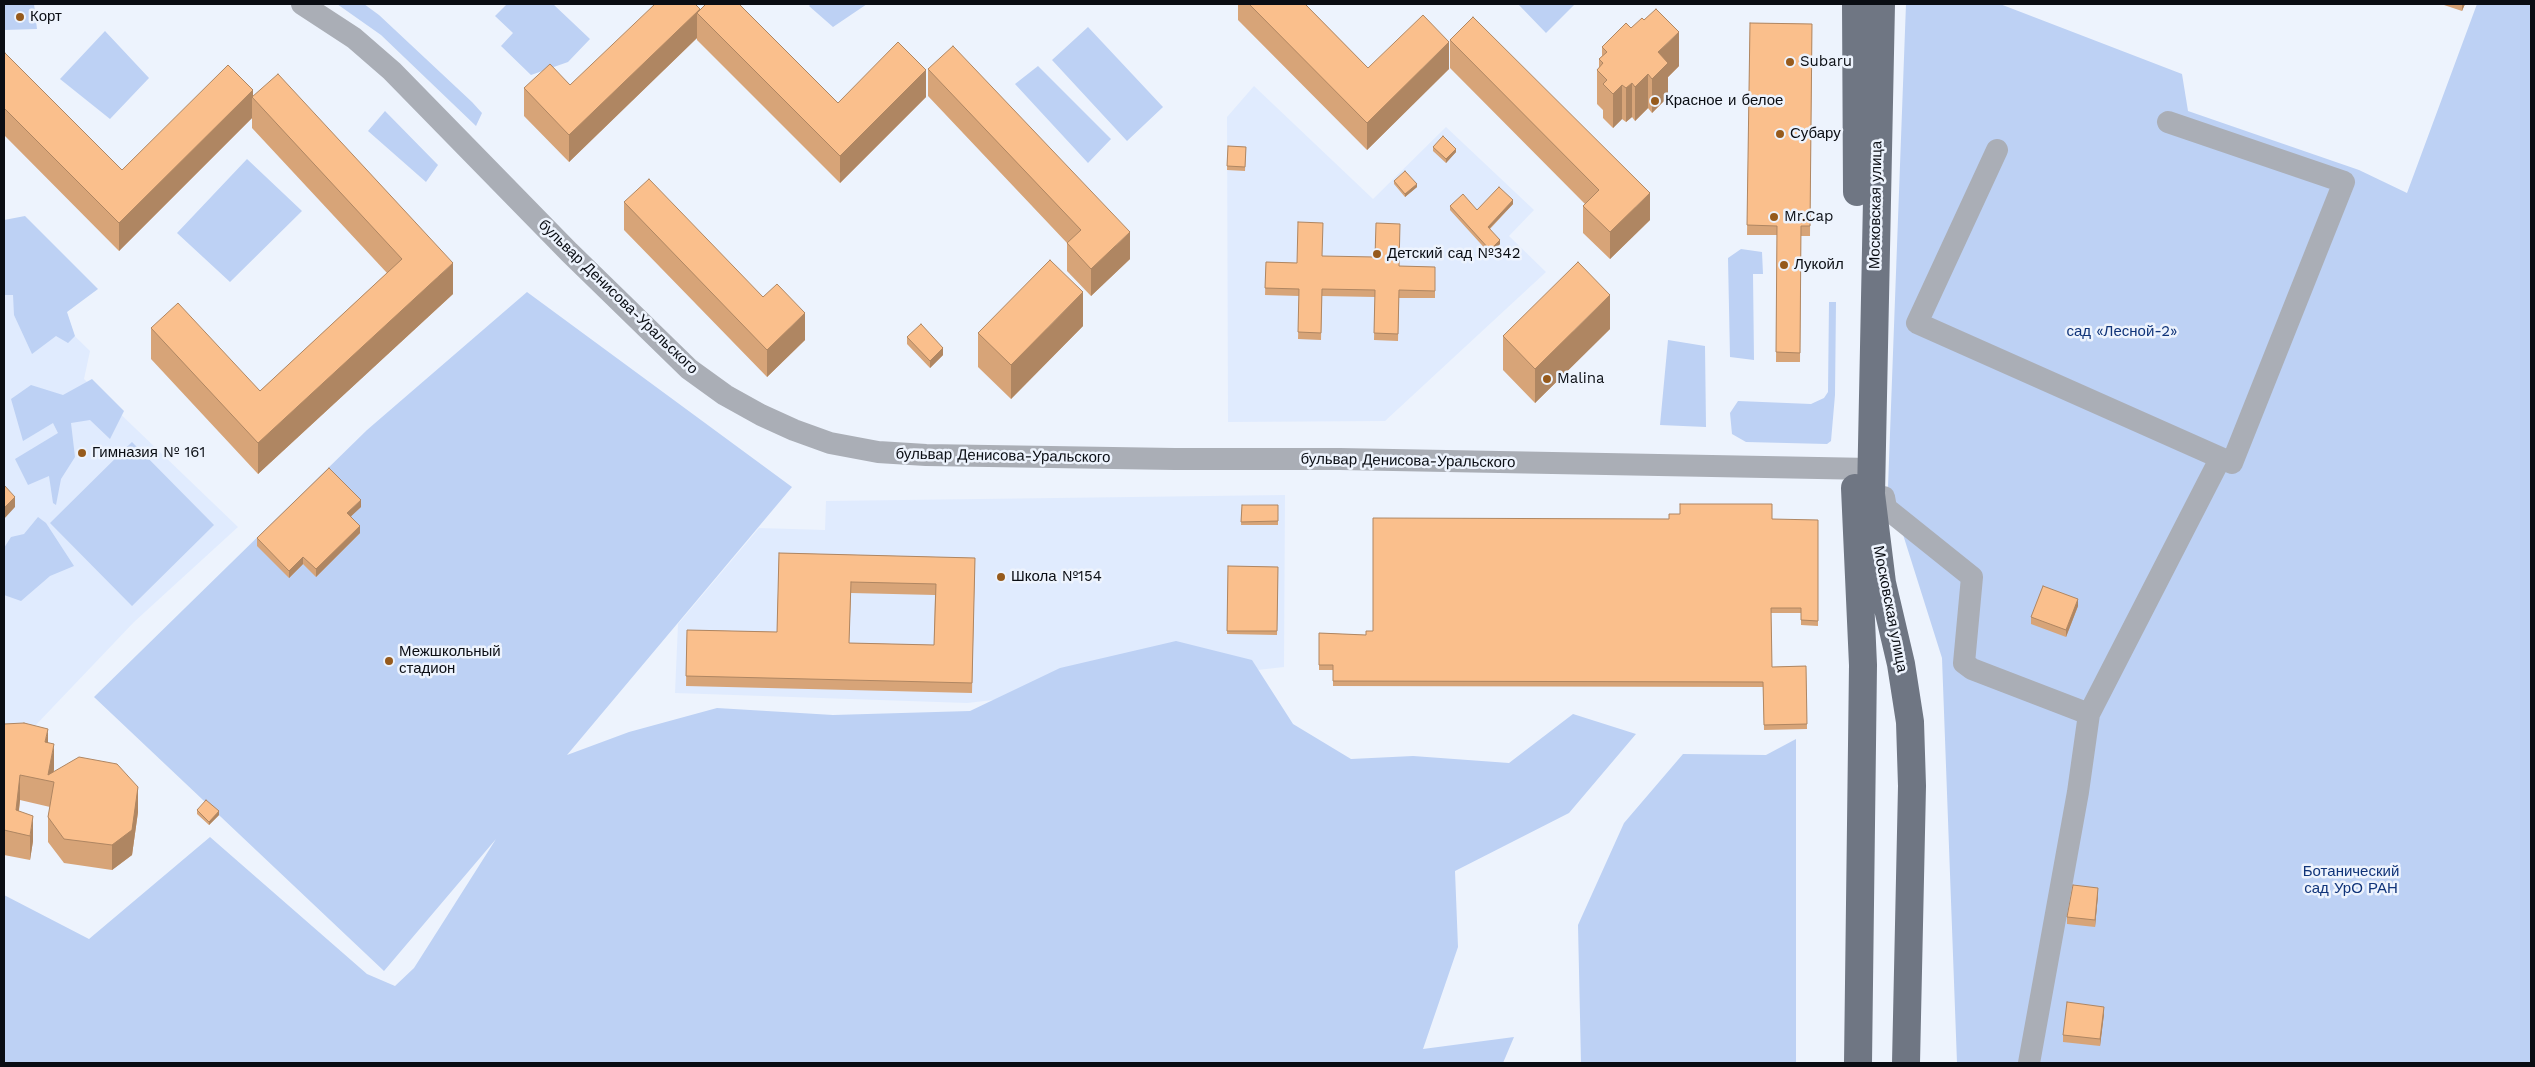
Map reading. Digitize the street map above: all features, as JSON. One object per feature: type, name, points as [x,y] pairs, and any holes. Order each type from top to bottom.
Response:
[{"type":"main road","name":"Московская улица","points":[[1856,4],[1863,469],[1871,497],[1882,583],[1901,664],[1910,722],[1912,786],[1906,1063]]},
{"type":"main road","name":"Московская улица","points":[[1858,1063],[1863,665],[1855,536],[1863,469],[1881,4]]},
{"type":"street","name":"бульвар Денисова-Уральского","points":[[302,4],[354,38],[392,71],[569,252],[689,369],[725,395],[761,415],[830,443],[878,452],[935,455],[1175,459],[1340,459],[1863,469]]},
{"type":"street","points":[[1998,150],[1917,323],[2232,463],[2344,182],[2168,122]]},
{"type":"street","points":[[2029,1063],[2078,792],[2089,714],[2220,459]]},
{"type":"street","points":[[1871,497],[1884,497],[1886,508],[1972,577],[1964,663],[1972,669],[2089,714]]},
{"type":"shaded area","name":"Детский сад №342","points":[[1254,86],[1373,199],[1446,127],[1534,210],[1509,236],[1546,272],[1385,421],[1228,422],[1227,117]]},
{"type":"shaded area","name":"Гимназия № 161","points":[[4,267],[90,351],[84,379],[238,527],[134,622],[32,729],[4,733]]},
{"type":"shaded area","name":"Школа №154","points":[[1285,495],[1284,667],[967,703],[675,693],[678,624],[759,528],[825,530],[826,501]]},
{"type":"green space","name":"Корт","points":[[4,4],[34,4],[37,29],[4,30]]},
{"type":"green space","points":[[337,4],[364,4],[379,15],[482,113],[476,126],[381,35]]},
{"type":"green space","points":[[507,4],[553,4],[590,39],[568,62],[531,75],[501,46],[513,33],[495,16]]},
{"type":"green space","points":[[811,4],[867,4],[833,27],[809,6]]},
{"type":"green space","points":[[1518,4],[1575,4],[1546,33]]},
{"type":"green space","points":[[1906,4],[2000,4],[2182,74],[2188,111],[2359,170],[2407,193],[2477,4],[2531,4],[2531,1063],[1957,1063],[1942,658],[1888,487]]},
{"type":"green space","points":[[1088,27],[1163,107],[1127,141],[1052,60]]},
{"type":"green space","points":[[105,31],[149,78],[110,119],[60,79]]},
{"type":"green space","points":[[1038,66],[1111,139],[1088,163],[1015,84]]},
{"type":"green space","points":[[385,111],[438,165],[426,182],[368,131]]},
{"type":"green space","points":[[247,159],[302,211],[230,282],[177,233]]},
{"type":"green space","points":[[25,216],[98,289],[67,312],[75,336],[68,343],[56,336],[32,354],[14,315],[13,295],[4,295],[4,220]]},
{"type":"green space","points":[[1741,249],[1762,252],[1763,274],[1753,274],[1754,360],[1730,357],[1728,258]]},
{"type":"green space","points":[[527,292],[792,487],[567,755],[629,732],[717,708],[833,715],[970,711],[1060,668],[1176,641],[1252,660],[1293,724],[1351,759],[1413,756],[1509,763],[1573,714],[1636,734],[1569,813],[1455,871],[1458,947],[1423,1049],[1514,1037],[1503,1063],[4,1063],[4,895],[89,939],[210,837],[367,974],[395,986],[414,968],[496,839],[384,971],[94,697],[367,430]]},
{"type":"green space","points":[[1829,302],[1836,302],[1835,395],[1831,441],[1827,444],[1746,442],[1732,434],[1730,413],[1738,401],[1811,404],[1824,398],[1828,392]]},
{"type":"green space","points":[[1668,340],[1705,346],[1706,427],[1660,425]]},
{"type":"green space","points":[[92,379],[124,411],[110,439],[90,420],[71,423],[75,457],[61,479],[56,505],[53,503],[49,476],[28,485],[15,459],[58,433],[53,423],[23,441],[11,399],[31,385],[63,395]]},
{"type":"green space","points":[[132,442],[214,525],[132,606],[50,523]]},
{"type":"green space","points":[[38,517],[46,523],[74,566],[50,576],[21,601],[4,595],[4,548],[11,537],[24,534]]},
{"type":"green space","points":[[1796,739],[1796,1063],[1581,1063],[1578,925],[1624,823],[1683,754],[1766,755]]},
{"type":"building","points":[[655,4],[695,4],[700,9],[569,135],[524,88],[550,64],[570,85]]},
{"type":"building","points":[[706,4],[739,4],[838,103],[898,42],[926,70],[840,156],[697,13]]},
{"type":"building","points":[[1249,4],[1305,4],[1368,68],[1423,15],[1449,42],[1367,123]]},
{"type":"building","points":[[1656,9],[1679,32],[1658,52],[1668,63],[1652,79],[1648,74],[1635,87],[1632,83],[1626,88],[1622,85],[1613,94],[1603,84],[1607,80],[1597,70],[1603,63],[1599,59],[1607,52],[1602,47],[1626,23],[1631,28]]},
{"type":"building","points":[[1473,17],[1650,193],[1610,232],[1583,206],[1599,190],[1450,40]]},
{"type":"building","name":"Субару","points":[[1750,23],[1812,24],[1810,226],[1801,226],[1800,353],[1776,352],[1777,226],[1747,225]]},
{"type":"building","points":[[953,46],[1130,232],[1091,269],[1067,243],[1081,230],[928,69]]},
{"type":"building","points":[[5,53],[122,170],[228,65],[253,90],[119,223],[4,108]]},
{"type":"building","points":[[278,74],[453,263],[258,443],[151,328],[178,303],[260,391],[402,259],[252,97]]},
{"type":"building","points":[[1443,136],[1456,149],[1446,159],[1433,147]]},
{"type":"building","points":[[1228,146],[1246,147],[1245,167],[1227,166]]},
{"type":"building","points":[[1405,171],[1417,184],[1405,194],[1394,181]]},
{"type":"building","points":[[649,179],[763,297],[777,284],[805,313],[767,350],[624,202]]},
{"type":"building","points":[[1499,187],[1513,200],[1488,227],[1500,240],[1490,250],[1450,206],[1463,194],[1477,210]]},
{"type":"building","points":[[1298,222],[1323,223],[1322,256],[1375,257],[1376,223],[1400,224],[1399,266],[1435,267],[1435,291],[1399,290],[1398,334],[1374,333],[1375,290],[1322,289],[1321,333],[1298,332],[1299,289],[1265,288],[1266,262],[1297,263]]},
{"type":"building","points":[[1050,260],[1083,292],[1011,365],[978,333]]},
{"type":"building","points":[[1578,262],[1610,295],[1535,369],[1503,336]]},
{"type":"building","points":[[921,324],[943,348],[930,361],[907,337]]},
{"type":"building","points":[[329,468],[361,500],[347,513],[360,526],[316,569],[303,557],[289,571],[257,538]]},
{"type":"building","points":[[4,485],[15,497],[4,508]]},
{"type":"building","points":[[1680,504],[1772,504],[1772,519],[1818,520],[1818,621],[1801,620],[1801,608],[1771,608],[1772,667],[1806,666],[1807,724],[1764,725],[1763,682],[1333,681],[1333,665],[1319,665],[1319,633],[1366,635],[1366,631],[1373,631],[1373,518],[1669,519],[1669,514],[1680,514]]},
{"type":"building","points":[[1242,505],[1278,505],[1278,521],[1241,522]]},
{"type":"building","points":[[779,553],[975,558],[972,683],[686,676],[687,630],[777,632]],"holes":[[[851,582],[936,584],[934,645],[849,643]]]},
{"type":"building","points":[[1228,566],[1278,567],[1277,631],[1227,631]]},
{"type":"building","points":[[2043,586],[2078,599],[2066,630],[2031,617]]},
{"type":"building","points":[[24,723],[48,729],[45,742],[54,744],[48,775],[79,757],[117,764],[138,787],[132,830],[112,845],[64,839],[48,817],[54,782],[20,775],[16,810],[33,816],[30,836],[4,830],[4,724]]},
{"type":"building","points":[[206,800],[219,811],[209,822],[197,810]]},
{"type":"building","points":[[2073,885],[2098,888],[2095,920],[2067,917]]},
{"type":"building","points":[[2067,1002],[2104,1007],[2100,1039],[2063,1035]]},
{"type":"place","name":"Корт","points":[[20,17]]},
{"type":"place","name":"Subaru","points":[[1790,62]]},
{"type":"place","name":"Красное и белое","points":[[1655,101]]},
{"type":"place","name":"Субару","points":[[1780,134]]},
{"type":"place","name":"Mr.Cap","points":[[1774,217]]},
{"type":"place","name":"Детский сад №342","points":[[1377,254]]},
{"type":"place","name":"Лукойл","points":[[1784,265]]},
{"type":"place","name":"Malina","points":[[1547,379]]},
{"type":"place","name":"Гимназия № 161","points":[[82,453]]},
{"type":"place","name":"Школа №154","points":[[1001,577]]},
{"type":"place","name":"Межшкольный стадион","points":[[389,661]]},
{"type":"park label","name":"сад «Лесной-2»","points":[[2122,332]]},
{"type":"park label","name":"Ботанический сад УрО РАН","points":[[2351,880]]}]
